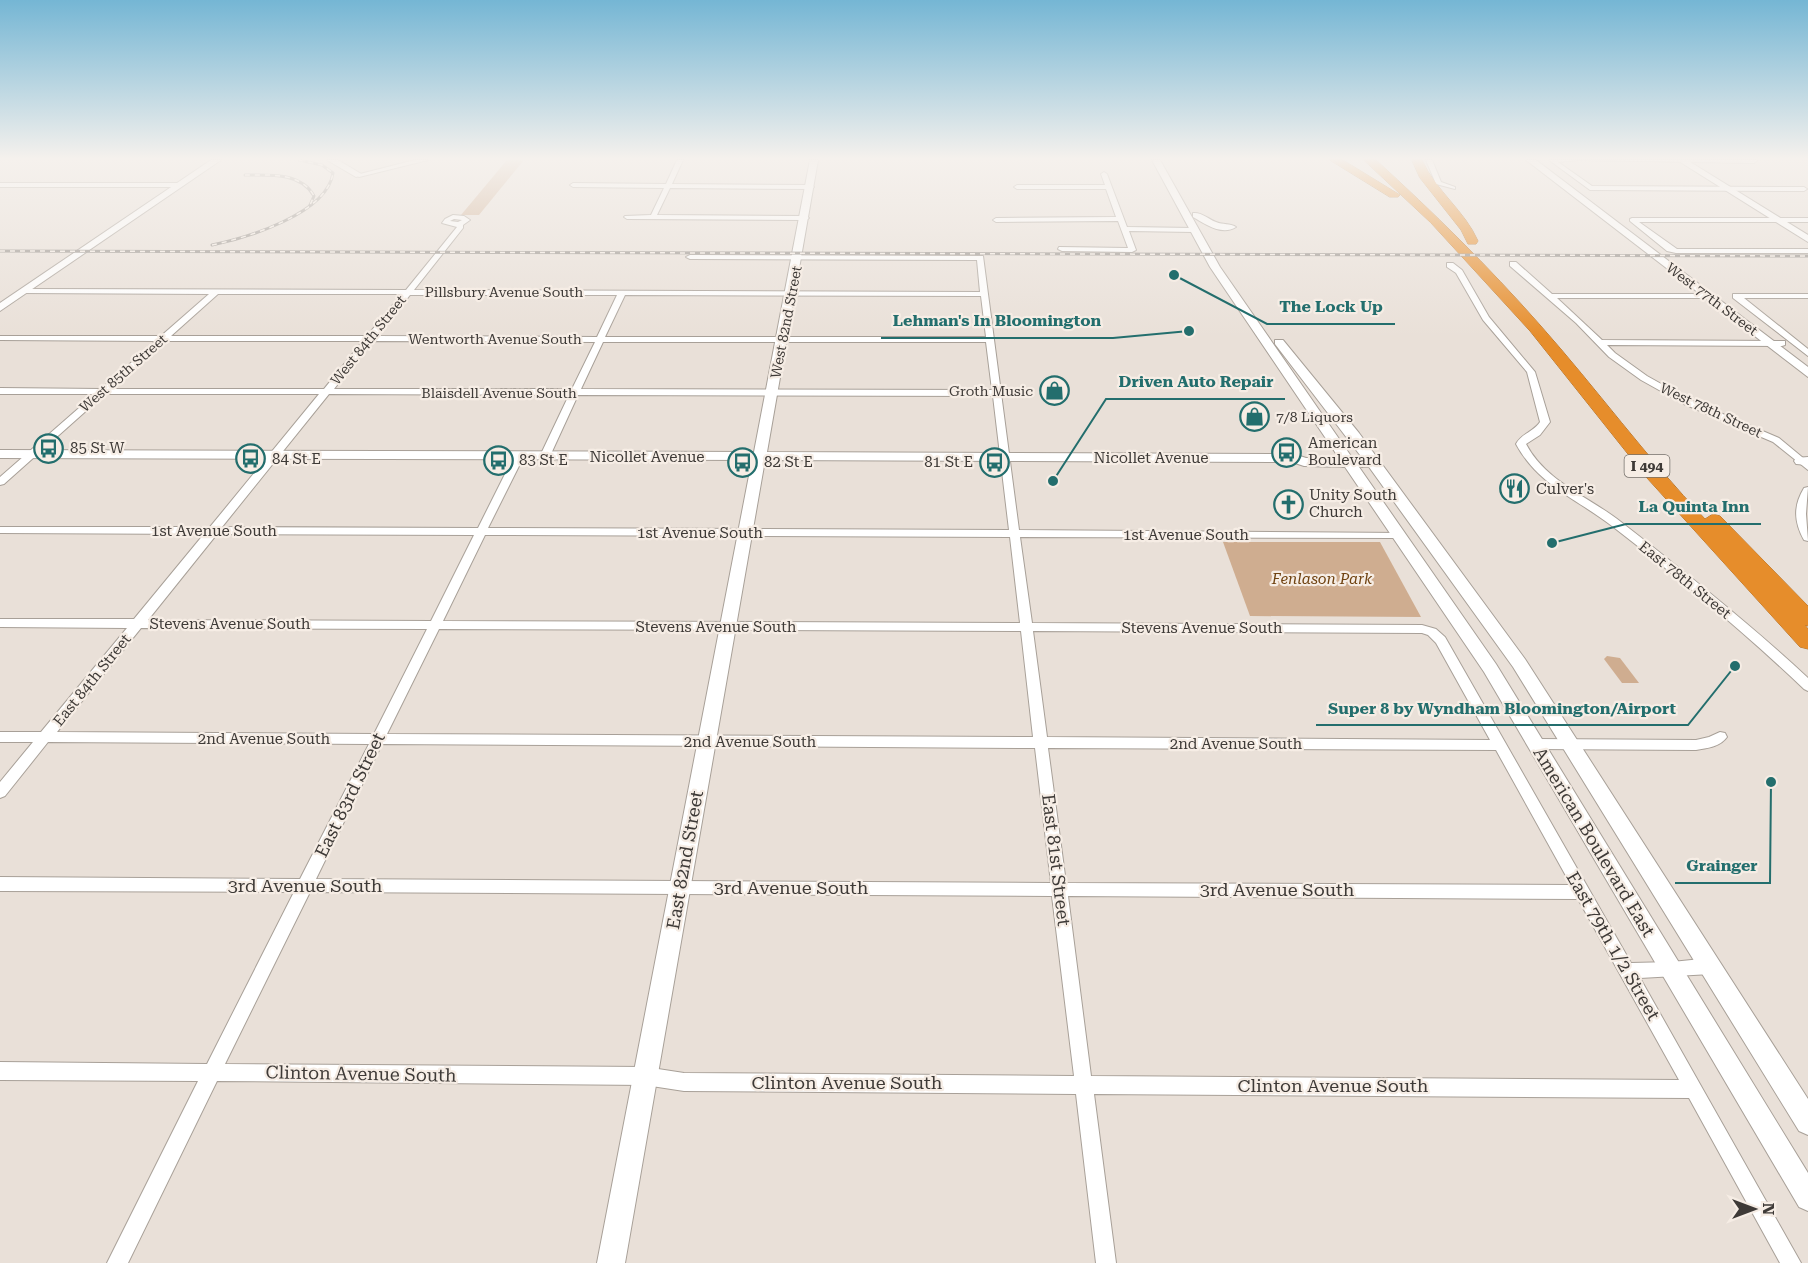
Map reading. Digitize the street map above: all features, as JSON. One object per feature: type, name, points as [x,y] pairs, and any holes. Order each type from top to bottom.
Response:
[{"type":"highway","points":[[1429,219],[1466,244]]},
{"type":"highway","name":"I 494","points":[[1437,219],[1530,305],[1709,516],[1808,619]]},
{"type":"highway","name":"I 494","points":[[1443,219],[1466,244],[1653,474],[1808,642]]},
{"type":"highway","points":[[1459,219],[1467,229],[1466,244]]},
{"type":"main road","points":[[0,308],[128,219]]},
{"type":"main road","name":"West 82nd Street","points":[[761,457],[806,219]]},
{"type":"main road","name":"American Boulevard East","points":[[1188,219],[1215,267],[1490,668],[1808,1198]]},
{"type":"main road","name":"American Boulevard East","points":[[1198,219],[1215,249],[1267,327],[1371,459],[1519,663],[1808,1122]]},
{"type":"main road","points":[[1203,219],[1216,226],[1228,228],[1214,233],[1215,249]]},
{"type":"main road","name":"West 77th Street","points":[[1607,219],[1808,373]]},
{"type":"main road","name":"West 77th Street","points":[[1618,219],[1808,362]]},
{"type":"main road","points":[[1777,220],[1808,239]]},
{"type":"main road","points":[[1293,381],[1310,380]]},
{"type":"main road","name":"Nicollet Avenue","points":[[0,454],[1294,458],[1304,462],[1346,459]]},
{"type":"main road","name":"Nicollet Avenue","points":[[1294,458],[1299,454],[1346,459]]},
{"type":"main road","name":"East 82nd Street","points":[[611,1263],[761,457]]},
{"type":"main road","points":[[1346,459],[1371,459]]},
{"type":"main road","points":[[1313,462],[1363,482]]},
{"type":"main road","points":[[1426,572],[1454,571]]},
{"type":"street","points":[[996,220],[1120,219],[1132,250],[1062,249]]},
{"type":"street","points":[[1808,220],[1632,220],[1660,242],[1676,251],[1808,251]]},
{"type":"street","name":"West 84th Street","points":[[274,455],[461,227],[459,224]]},
{"type":"street","points":[[1124,229],[1193,228]]},
{"type":"street","points":[[690,257],[798,258]]},
{"type":"street","name":"East 81st Street","points":[[798,258],[980,258],[1107,1263]]},
{"type":"street","name":"West 78th Street","points":[[1513,264],[1612,355],[1665,391],[1776,440],[1806,463]]},
{"type":"street","name":"East 78th Street","points":[[1450,265],[1460,272],[1476,303],[1531,372],[1545,422],[1537,433],[1523,440],[1521,444],[1529,459],[1550,480],[1614,522],[1762,642],[1808,686]]},
{"type":"street","name":"Pillsbury Avenue South","points":[[24,291],[984,294]]},
{"type":"street","name":"West 85th Street","points":[[0,482],[216,292]]},
{"type":"street","points":[[545,456],[622,293]]},
{"type":"street","points":[[1550,296],[1707,296]]},
{"type":"street","points":[[1808,296],[1736,296],[1808,353]]},
{"type":"street","name":"Wentworth Avenue South","points":[[0,338],[990,340]]},
{"type":"street","points":[[1600,342],[1782,343]]},
{"type":"street","points":[[1795,343],[1808,343]]},
{"type":"street","name":"Blaisdell Avenue South","points":[[0,391],[998,393]]},
{"type":"street","name":"East 84th Street","points":[[0,792],[274,455]]},
{"type":"street","name":"East 83rd Street","points":[[117,1263],[519,456]]},
{"type":"street","points":[[1808,490],[1802,498],[1799,510],[1808,538]]},
{"type":"street","name":"1st Avenue South","points":[[0,530],[1400,536]]},
{"type":"street","name":"Stevens Avenue South","points":[[0,622],[1422,629],[1432,632]]},
{"type":"street","name":"East 79th 1/2 Street","points":[[1432,632],[1441,640],[1791,1263]]},
{"type":"street","points":[[1536,744],[1696,745],[1713,742],[1720,736]]},
{"type":"street","name":"2nd Avenue South","points":[[0,737],[1500,745]]},
{"type":"street","name":"3rd Avenue South","points":[[0,884],[1582,892]]},
{"type":"street","points":[[1628,971],[1711,966]]},
{"type":"street","name":"Clinton Avenue South","points":[[0,1071],[645,1076],[684,1082],[1694,1089]]},
{"type":"green space","name":"Fenlason Park","points":[[1223,542],[1380,542],[1421,617],[1250,616]]},
{"type":"green space","points":[[1607,656],[1620,658],[1639,683],[1622,683],[1604,659]]},
{"type":"railway","points":[[212,245],[244,237],[289,219]]},
{"type":"railway","points":[[0,251],[1808,256]]},
{"type":"place","name":"The Lock Up","points":[[1174,275]]},
{"type":"place","name":"Lehman's In Bloomington","points":[[1189,331]]},
{"type":"place","name":"Groth Music","points":[[1054,391]]},
{"type":"place","name":"7/8 Liquors","points":[[1255,417]]},
{"type":"place","name":"85 St W","points":[[49,448]]},
{"type":"place","name":"American Boulevard","points":[[1287,452]]},
{"type":"place","name":"84 St E","points":[[251,459]]},
{"type":"place","name":"83 St E","points":[[498,460]]},
{"type":"place","name":"82 St E","points":[[743,462]]},
{"type":"place","name":"81 St E","points":[[994,462]]},
{"type":"place","name":"Driven Auto Repair","points":[[1053,481]]},
{"type":"place","name":"Culver's","points":[[1515,489]]},
{"type":"place","name":"Unity South Church","points":[[1288,504]]},
{"type":"place","name":"La Quinta Inn","points":[[1552,543]]},
{"type":"place","name":"Super 8 by Wyndham Bloomington/Airport","points":[[1735,666]]},
{"type":"place","name":"Grainger","points":[[1771,782]]}]
